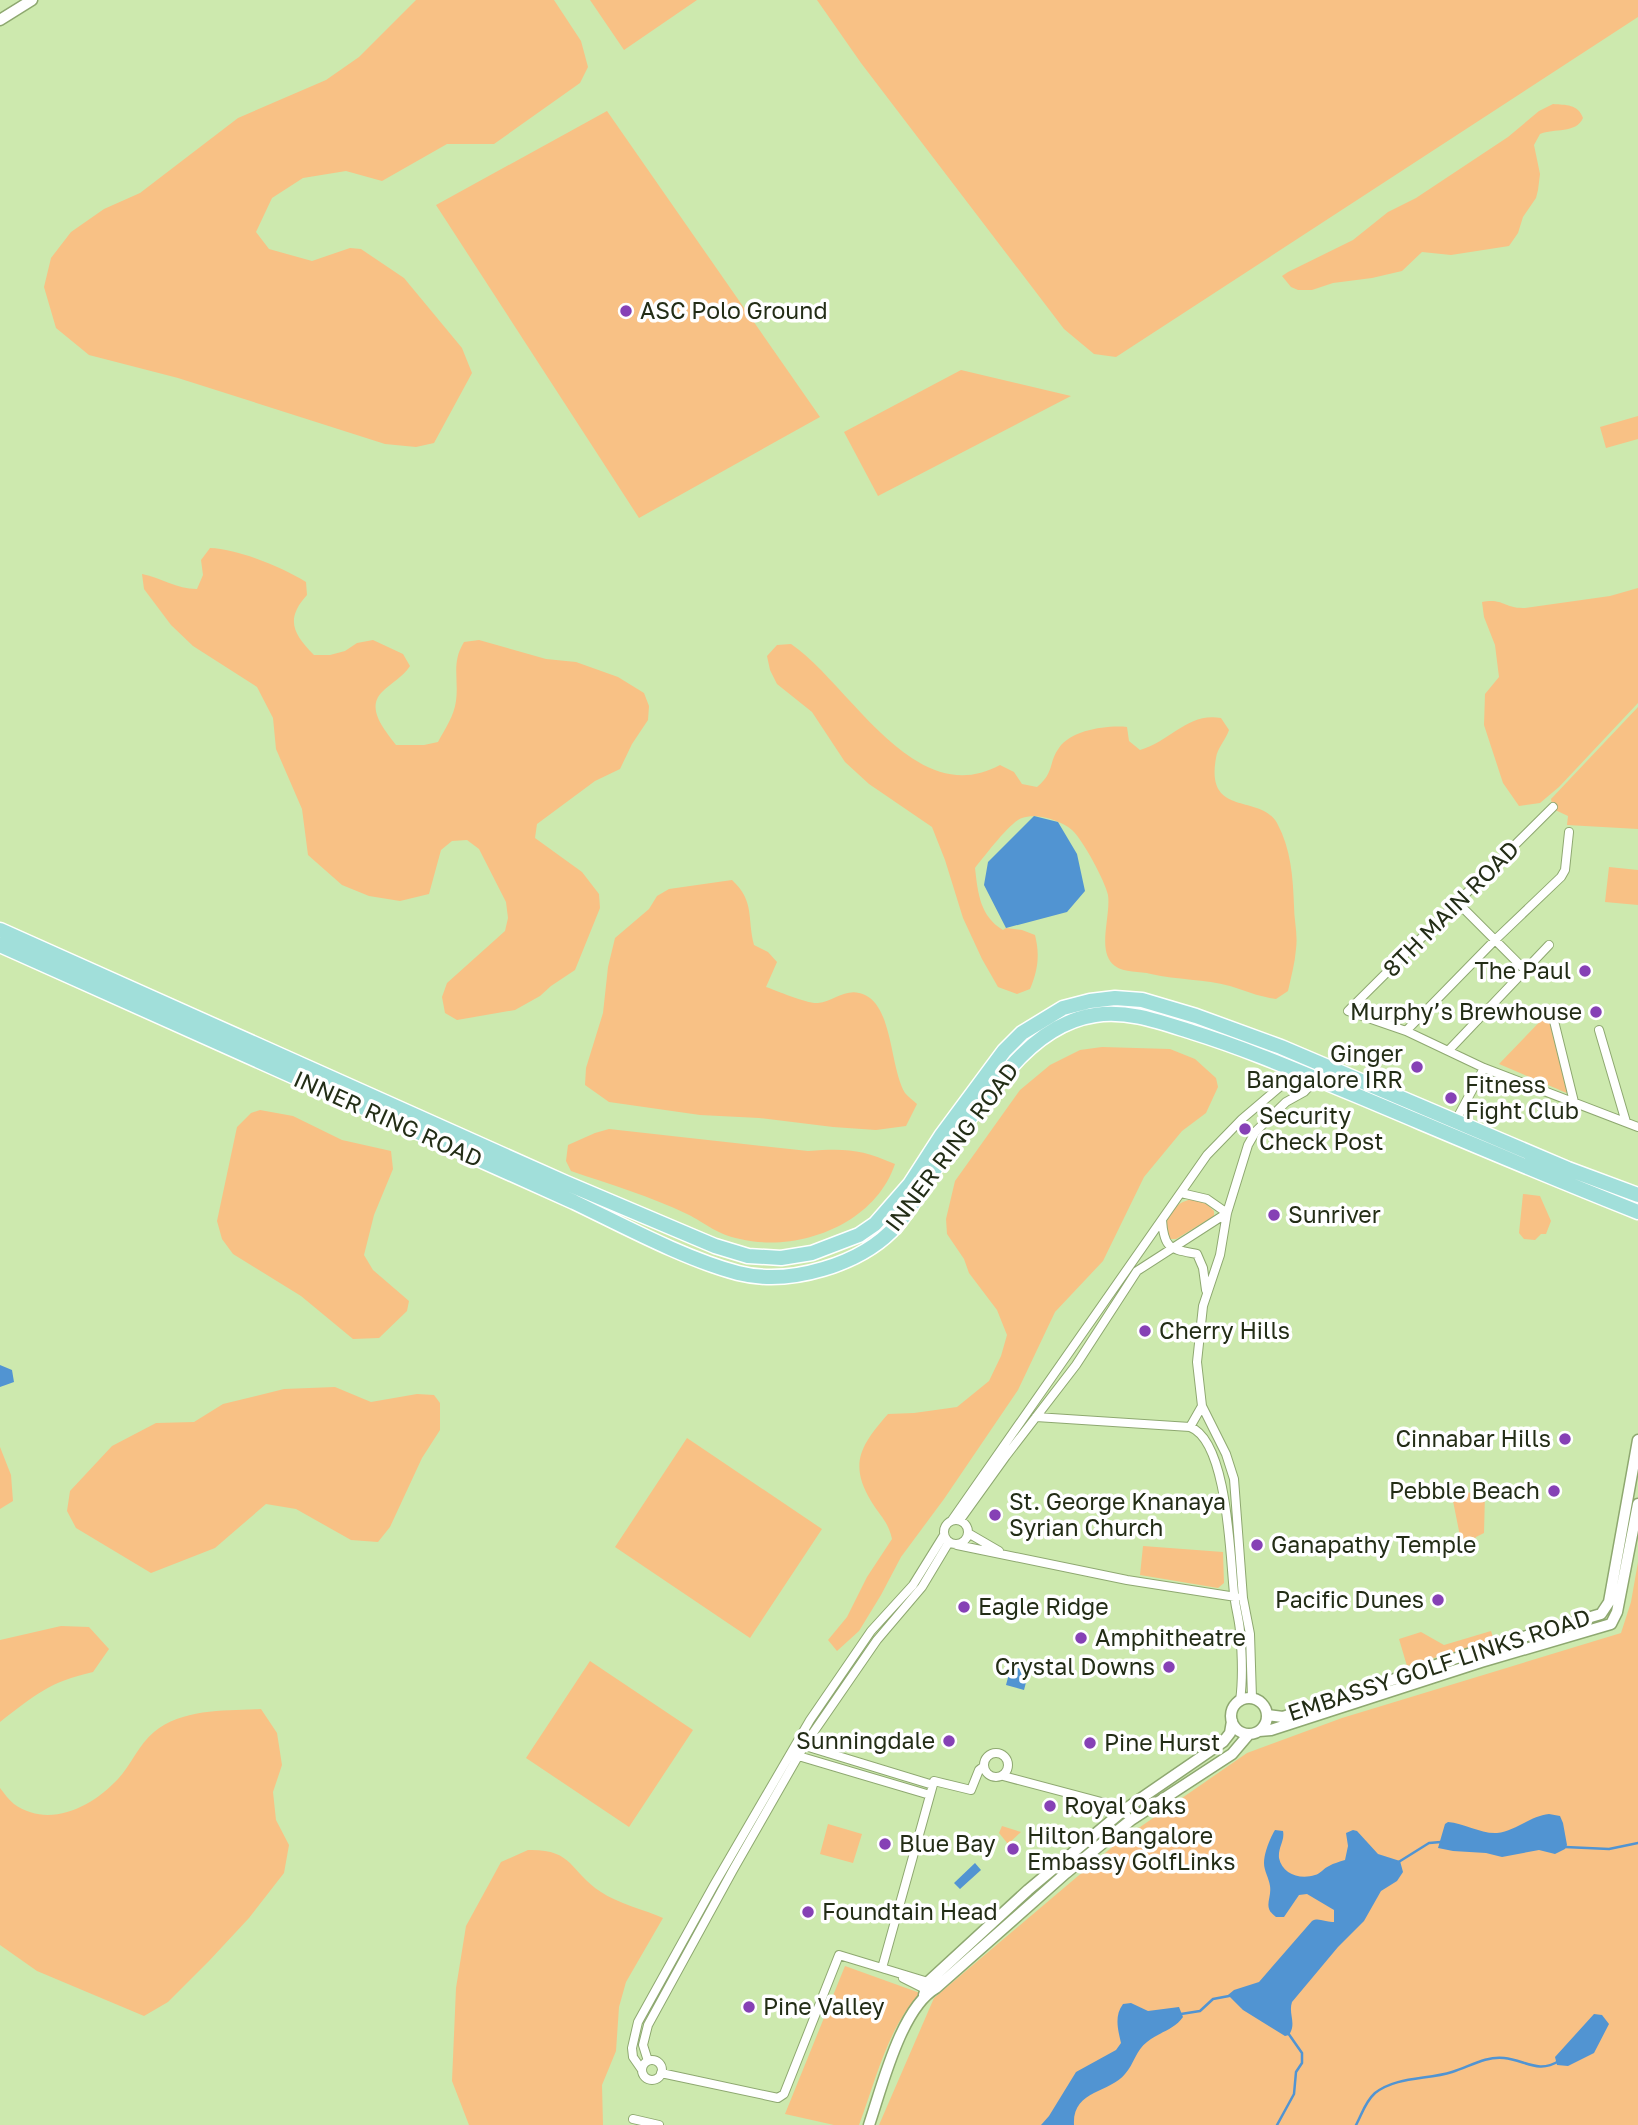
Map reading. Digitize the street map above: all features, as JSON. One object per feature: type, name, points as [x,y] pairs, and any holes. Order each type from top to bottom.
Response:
[{"type":"main road","name":"INNER RING ROAD","points":[[0,930],[563,1189],[639,1233],[736,1272],[755,1276],[817,1270],[860,1254],[887,1235],[922,1192],[952,1142],[1004,1074],[1029,1048],[1068,1022],[1093,1015],[1135,1015],[1281,1062],[1489,1152],[1638,1212]]},
{"type":"main road","name":"INNER RING ROAD","points":[[0,945],[563,1189],[738,1254],[781,1258],[812,1253],[859,1235],[875,1224],[895,1203],[996,1061],[1022,1032],[1063,1008],[1115,998],[1142,1000],[1196,1016],[1281,1047],[1568,1169],[1638,1195]]},
{"type":"street","points":[[0,20],[29,1]]},
{"type":"street","name":"8TH MAIN ROAD","points":[[1406,1031],[1349,1011],[1553,807]]},
{"type":"street","points":[[1569,832],[1565,870],[1561,877],[1406,1031],[1484,1068],[1638,1126]]},
{"type":"street","points":[[1457,902],[1525,970]]},
{"type":"street","points":[[1449,1050],[1549,944]]},
{"type":"street","points":[[1554,1021],[1574,1102]]},
{"type":"street","points":[[1599,1030],[1626,1122]]},
{"type":"street","points":[[956,1520],[989,1465],[1067,1359],[1207,1156],[1242,1119],[1282,1085],[1284,1078],[1281,1062]]},
{"type":"street","points":[[1455,1122],[1484,1068]]},
{"type":"street","points":[[869,2125],[904,2027],[928,1989],[1035,1884],[1124,1810],[1223,1742],[1230,1733],[1233,1710],[1240,1701],[1234,1479],[1216,1432],[1202,1406],[1197,1362],[1206,1293],[1220,1255],[1227,1213],[1253,1135],[1286,1102],[1304,1092],[1318,1077]]},
{"type":"street","points":[[1181,1193],[1207,1199],[1227,1213]]},
{"type":"street","points":[[950,1541],[945,1526],[956,1520],[1076,1365],[1137,1270],[1172,1249],[1196,1230],[1227,1213]]},
{"type":"street","points":[[1161,1220],[1163,1238],[1172,1249],[1197,1254],[1203,1268],[1206,1293]]},
{"type":"street","points":[[1190,1427],[1202,1406]]},
{"type":"street","points":[[1035,1417],[1197,1429],[1206,1441],[1222,1481],[1238,1597],[1250,1634],[1252,1698]]},
{"type":"street","name":"EMBASSY GOLF LINKS ROAD","points":[[1267,1715],[1283,1717],[1486,1648],[1601,1614],[1609,1602],[1638,1440]]},
{"type":"street","name":"EMBASSY GOLF LINKS ROAD","points":[[1254,1733],[1611,1624],[1617,1612],[1638,1504]]},
{"type":"street","points":[[648,2061],[643,2045],[648,2025],[800,1744],[871,1632],[950,1541],[965,1541],[968,1533],[966,1525],[956,1520]]},
{"type":"street","points":[[968,1533],[1005,1554]]},
{"type":"street","points":[[950,1541],[1127,1580],[1238,1597]]},
{"type":"street","points":[[928,1989],[1131,1820],[1232,1754],[1265,1724],[1267,1715],[1262,1704],[1252,1698],[1240,1701]]},
{"type":"street","points":[[1232,1721],[1238,1730],[1254,1733]]},
{"type":"street","points":[[800,1744],[933,1785]]},
{"type":"street","points":[[882,1968],[933,1785],[937,1780],[971,1790],[979,1770],[992,1754],[1002,1755],[1008,1762],[1003,1776]]},
{"type":"street","points":[[794,1755],[930,1795]]},
{"type":"street","points":[[648,2061],[657,2062],[661,2067],[658,2078],[652,2080],[644,2076],[633,2057],[632,2048],[638,2022],[794,1755]]},
{"type":"street","points":[[984,1766],[988,1775],[1003,1776],[1124,1810],[1131,1820]]},
{"type":"street","points":[[1035,1884],[1045,1892]]},
{"type":"street","points":[[661,2073],[771,2098],[781,2097],[839,1955],[882,1968],[928,1989]]},
{"type":"street","points":[[642,2070],[648,2061]]},
{"type":"street","points":[[634,2119],[659,2125]]},
{"type":"shaded area","points":[[416,0],[554,0],[581,41],[588,67],[580,83],[494,144],[447,144],[382,181],[346,171],[303,178],[272,198],[256,232],[269,249],[312,261],[350,248],[361,249],[404,278],[462,348],[472,373],[434,443],[416,447],[385,444],[178,378],[89,355],[56,328],[44,287],[51,258],[71,232],[104,209],[140,193],[238,118],[326,80],[359,57]]},
{"type":"shaded area","points":[[590,0],[697,0],[624,50]]},
{"type":"shaded area","points":[[817,0],[1638,0],[1638,17],[1116,357],[1094,354],[1064,329],[861,63]]},
{"type":"shaded area","points":[[1553,104],[1575,108],[1583,118],[1570,129],[1540,134],[1534,145],[1540,174],[1536,198],[1509,246],[1451,255],[1422,252],[1402,271],[1333,283],[1312,290],[1291,287],[1282,276],[1353,240],[1388,212],[1416,198],[1508,137],[1539,111]]},
{"type":"shaded area","name":"ASC Polo Ground","points":[[607,111],[820,417],[639,518],[436,205]]},
{"type":"shaded area","points":[[961,370],[1071,396],[878,496],[844,432]]},
{"type":"shaded area","points":[[1638,416],[1638,439],[1606,448],[1600,427]]},
{"type":"shaded area","points":[[210,548],[260,560],[306,582],[307,595],[296,612],[294,626],[301,640],[314,655],[330,655],[345,651],[357,643],[373,640],[403,654],[410,666],[382,692],[376,705],[379,720],[396,745],[438,742],[455,707],[457,664],[464,642],[479,640],[546,659],[576,662],[618,677],[644,693],[649,706],[648,720],[620,769],[595,781],[537,824],[535,838],[582,872],[599,894],[600,908],[575,970],[540,996],[515,1010],[457,1020],[445,1013],[442,997],[447,983],[505,931],[508,918],[506,902],[479,849],[467,840],[452,841],[441,850],[429,894],[400,901],[369,896],[342,885],[308,855],[302,809],[276,749],[273,718],[257,687],[193,646],[171,625],[144,589],[142,574],[197,589],[203,575],[201,560]]},
{"type":"shaded area","points":[[1638,588],[1638,703],[1559,787],[1540,803],[1519,806],[1503,783],[1484,725],[1485,694],[1499,677],[1495,645],[1484,617],[1482,602],[1495,601],[1525,608],[1610,596]]},
{"type":"shaded area","points":[[791,644],[885,737],[912,758],[939,772],[969,775],[1000,765],[1014,772],[1022,784],[1037,787],[1049,772],[1059,748],[1081,733],[1100,728],[1127,727],[1129,741],[1140,750],[1199,719],[1221,718],[1229,730],[1216,758],[1215,777],[1218,789],[1236,802],[1269,814],[1282,833],[1288,853],[1297,938],[1288,991],[1276,999],[1230,986],[1127,971],[1115,966],[1109,960],[1105,943],[1108,895],[1093,861],[1082,842],[1067,826],[1055,820],[1034,816],[1022,818],[1011,826],[975,868],[979,895],[989,918],[1003,930],[1022,930],[1035,935],[1037,942],[1037,962],[1030,989],[1017,994],[998,987],[963,918],[932,827],[869,784],[845,762],[812,712],[777,684],[767,656],[777,645]]},
{"type":"shaded area","points":[[1638,707],[1638,829],[1567,825],[1568,816],[1553,809],[1551,799]]},
{"type":"shaded area","points":[[1609,867],[1638,870],[1638,905],[1605,902]]},
{"type":"shaded area","points":[[732,880],[747,903],[754,945],[768,952],[777,962],[766,987],[813,1003],[852,992],[865,995],[874,1002],[886,1025],[900,1082],[905,1093],[917,1104],[906,1126],[876,1130],[700,1115],[609,1102],[585,1085],[586,1068],[603,1013],[608,967],[615,938],[649,909],[657,896],[669,889]]},
{"type":"shaded area","points":[[1552,1009],[1552,1021],[1569,1094],[1499,1064]]},
{"type":"shaded area","points":[[1102,1047],[1170,1049],[1195,1059],[1216,1078],[1218,1087],[1206,1113],[1182,1131],[1144,1177],[1103,1261],[1055,1312],[1018,1390],[901,1557],[859,1631],[837,1651],[828,1640],[847,1617],[867,1577],[892,1539],[860,1476],[859,1465],[865,1445],[888,1414],[957,1407],[989,1381],[1007,1335],[997,1310],[969,1273],[964,1259],[947,1234],[946,1219],[955,1181],[1020,1090],[1050,1065],[1080,1050]]},
{"type":"shaded area","points":[[260,1110],[293,1116],[342,1140],[391,1151],[393,1169],[374,1215],[364,1255],[373,1270],[409,1301],[407,1311],[379,1338],[353,1339],[301,1296],[233,1254],[222,1239],[217,1221],[237,1127],[251,1113]]},
{"type":"shaded area","points":[[609,1129],[808,1151],[853,1151],[895,1164],[885,1185],[871,1203],[853,1218],[810,1237],[786,1242],[763,1242],[724,1234],[659,1202],[571,1171],[566,1161],[568,1145]]},
{"type":"shaded area","points":[[1523,1194],[1540,1196],[1551,1221],[1546,1234],[1541,1234],[1535,1240],[1524,1239],[1519,1233]]},
{"type":"shaded area","points":[[1194,1199],[1207,1204],[1214,1211],[1214,1216],[1176,1239],[1170,1239],[1165,1230],[1171,1213],[1182,1202]]},
{"type":"shaded area","points":[[335,1387],[371,1402],[417,1394],[434,1395],[440,1403],[440,1430],[422,1458],[390,1527],[378,1542],[351,1540],[296,1509],[266,1504],[215,1548],[151,1573],[76,1528],[67,1511],[70,1491],[112,1446],[156,1423],[194,1422],[223,1404],[284,1389]]},
{"type":"shaded area","points":[[687,1438],[822,1529],[750,1638],[615,1547]]},
{"type":"shaded area","points":[[0,1447],[11,1475],[13,1501],[0,1509]]},
{"type":"shaded area","points":[[1451,1491],[1485,1494],[1484,1533],[1476,1537],[1473,1543],[1462,1546]]},
{"type":"shaded area","points":[[1143,1546],[1223,1552],[1224,1583],[1218,1588],[1140,1575]]},
{"type":"shaded area","points":[[1638,1562],[1638,2125],[879,2125],[934,1998],[1117,1843],[1247,1753],[1342,1718],[1621,1633],[1631,1602]]},
{"type":"shaded area","points":[[61,1626],[89,1627],[109,1649],[93,1672],[65,1680],[43,1691],[0,1722],[0,1640]]},
{"type":"shaded area","points":[[1491,1631],[1494,1640],[1407,1666],[1399,1639],[1421,1632],[1444,1645]]},
{"type":"shaded area","points":[[590,1661],[693,1730],[629,1827],[526,1758]]},
{"type":"shaded area","points":[[261,1709],[277,1733],[282,1765],[273,1792],[276,1820],[289,1845],[284,1873],[249,1918],[168,2002],[144,2016],[37,1971],[0,1945],[0,1788],[14,1804],[27,1811],[41,1815],[69,1811],[83,1806],[108,1789],[123,1773],[139,1748],[165,1724],[205,1712]]},
{"type":"shaded area","points":[[828,1824],[862,1834],[853,1863],[820,1854]]},
{"type":"shaded area","points":[[1002,1826],[1021,1832],[1008,1844],[999,1833]]},
{"type":"shaded area","points":[[528,1850],[554,1853],[563,1857],[601,1892],[663,1918],[626,1982],[619,2007],[616,2051],[602,2085],[603,2125],[469,2125],[452,2081],[456,1988],[466,1926],[501,1862]]},
{"type":"shaded area","points":[[845,1966],[920,1993],[899,2022],[891,2039],[859,2125],[834,2125],[785,2114]]},
{"type":"water","points":[[1034,816],[1058,822],[1077,854],[1085,891],[1067,912],[1006,928],[984,885],[988,862]]},
{"type":"water","points":[[0,1365],[12,1370],[14,1382],[0,1387]]},
{"type":"water","points":[[1011,1666],[1029,1671],[1024,1690],[1006,1685]]},
{"type":"water","points":[[1549,1814],[1560,1816],[1567,1845],[1555,1854],[1539,1850],[1502,1857],[1438,1848],[1448,1822],[1497,1833]]},
{"type":"water","points":[[1275,1830],[1283,1831],[1279,1858],[1284,1868],[1292,1874],[1303,1877],[1315,1875],[1345,1860],[1348,1846],[1346,1833],[1353,1830],[1378,1854],[1400,1861],[1403,1872],[1397,1881],[1381,1891],[1364,1921],[1338,1947],[1292,2002],[1291,2031],[1285,2036],[1243,2010],[1228,1995],[1234,1990],[1259,1982],[1312,1921],[1334,1922],[1334,1910],[1307,1894],[1299,1895],[1284,1917],[1276,1917],[1269,1910],[1270,1886],[1264,1863]]},
{"type":"water","points":[[975,1863],[981,1870],[960,1889],[954,1883]]},
{"type":"water","points":[[1131,2003],[1148,2011],[1179,2007],[1183,2017],[1143,2045],[1128,2070],[1118,2080],[1085,2098],[1075,2114],[1074,2125],[1041,2125],[1076,2072],[1116,2050],[1121,2043],[1118,2013],[1123,2004]]},
{"type":"water","points":[[1594,2014],[1602,2015],[1609,2024],[1594,2053],[1568,2066],[1557,2065],[1555,2057]]},
{"type":"waterway","points":[[1397,1863],[1429,1843],[1441,1842]]},
{"type":"waterway","points":[[1565,1847],[1609,1849],[1638,1843]]},
{"type":"waterway","points":[[1181,2014],[1200,2011],[1213,1999],[1229,1996]]},
{"type":"waterway","points":[[1277,2125],[1294,2094],[1296,2072],[1302,2063],[1302,2053],[1288,2033]]},
{"type":"waterway","points":[[1356,2125],[1366,2104],[1375,2093],[1393,2084],[1442,2075],[1490,2059],[1512,2059],[1538,2066],[1559,2061]]},
{"type":"place","name":"ASC Polo Ground","points":[[626,311]]},
{"type":"place","name":"The Paul","points":[[1585,971]]},
{"type":"place","name":"Murphy’s Brewhouse","points":[[1596,1012]]},
{"type":"place","name":"Ginger Bangalore IRR","points":[[1417,1067]]},
{"type":"place","name":"Fitness Fight Club","points":[[1451,1098]]},
{"type":"place","name":"Security Check Post","points":[[1245,1129]]},
{"type":"place","name":"Sunriver","points":[[1274,1215]]},
{"type":"place","name":"Cherry Hills","points":[[1145,1331]]},
{"type":"place","name":"Cinnabar Hills","points":[[1565,1439]]},
{"type":"place","name":"Pebble Beach","points":[[1554,1491]]},
{"type":"place","name":"St. George Knanaya Syrian Church","points":[[995,1515]]},
{"type":"place","name":"Ganapathy Temple","points":[[1257,1545]]},
{"type":"place","name":"Pacific Dunes","points":[[1438,1600]]},
{"type":"place","name":"Eagle Ridge","points":[[964,1607]]},
{"type":"place","name":"Amphitheatre","points":[[1081,1638]]},
{"type":"place","name":"Crystal Downs","points":[[1169,1667]]},
{"type":"place","name":"Sunningdale","points":[[949,1741]]},
{"type":"place","name":"Pine Hurst","points":[[1090,1743]]},
{"type":"place","name":"Royal Oaks","points":[[1050,1806]]},
{"type":"place","name":"Blue Bay","points":[[885,1844]]},
{"type":"place","name":"Hilton Bangalore Embassy GolfLinks","points":[[1013,1849]]},
{"type":"place","name":"Foundtain Head","points":[[808,1912]]},
{"type":"place","name":"Pine Valley","points":[[749,2007]]}]
